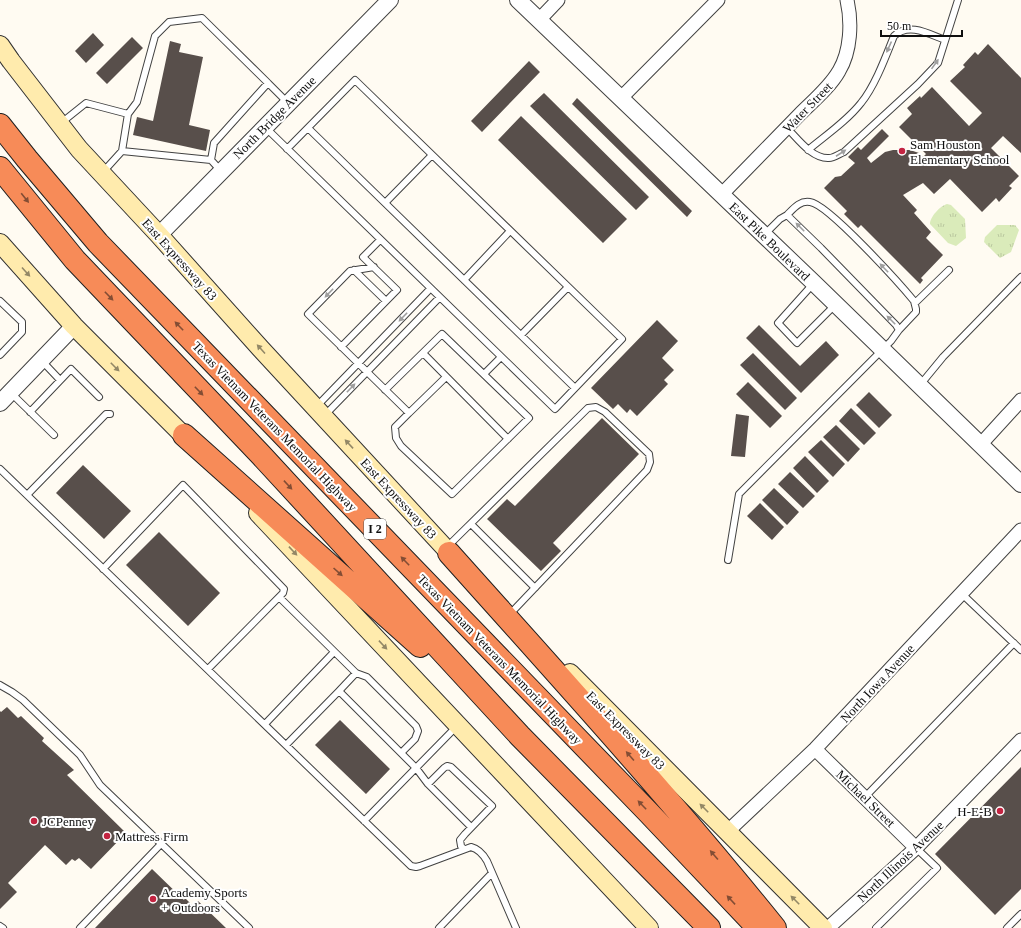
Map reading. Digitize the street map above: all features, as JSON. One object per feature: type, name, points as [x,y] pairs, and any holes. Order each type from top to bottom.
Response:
[{"type":"highway","name":"Texas Vietnam Veterans Memorial Highway","points":[[0,125],[27,160],[98,243],[648,812],[758,928]]},
{"type":"highway","name":"I 2","points":[[0,168],[75,260],[261,455],[520,736],[709,928]]},
{"type":"highway","points":[[184,434],[520,736]]},
{"type":"highway","points":[[448,551],[621,746],[775,928]]},
{"type":"main road","name":"East Expressway 83","points":[[0,45],[80,149],[319,412],[448,551],[823,928]]},
{"type":"main road","points":[[0,243],[74,326],[184,434],[650,928]]},
{"type":"street","name":"North Bridge Avenue","points":[[159,235],[216,166],[265,127],[390,0]]},
{"type":"street","name":"East Pike Boulevard","points":[[518,0],[722,194],[1021,484]]},
{"type":"street","points":[[539,20],[558,0]]},
{"type":"street","points":[[621,98],[718,0]]},
{"type":"street","name":"Water Street","points":[[722,194],[832,81],[839,71],[845,58],[848,45],[850,20],[847,0]]},
{"type":"street","points":[[5,398],[74,326]]},
{"type":"street","points":[[981,444],[1021,400]]},
{"type":"street","name":"North Iowa Avenue","points":[[728,832],[815,749],[1021,530]]},
{"type":"street","name":"North Illinois Avenue","points":[[828,928],[916,848],[1021,740]]},
{"type":"street","name":"Michael Street","points":[[815,749],[916,848]]},
{"type":"lane","points":[[787,128],[808,150],[822,158],[831,158],[844,152],[918,84],[938,63],[958,0]]},
{"type":"lane","points":[[102,173],[122,151],[128,114],[137,102],[155,36],[169,22],[202,18],[288,103]]},
{"type":"lane","points":[[808,150],[838,126],[861,103],[870,89],[894,36],[900,31],[905,29],[921,30],[945,40]]},
{"type":"lane","points":[[265,127],[287,149],[439,298],[555,409],[622,339],[355,80],[287,149]]},
{"type":"lane","points":[[122,151],[216,166],[214,143],[268,83]]},
{"type":"lane","points":[[60,124],[86,103],[128,114]]},
{"type":"lane","points":[[308,128],[575,388]]},
{"type":"lane","points":[[385,203],[432,155]]},
{"type":"lane","points":[[728,560],[738,494],[891,342],[899,330],[916,312],[915,303],[905,290],[840,224],[816,204],[809,201],[801,202],[787,215],[780,218],[764,235]]},
{"type":"lane","points":[[787,215],[896,325],[899,330]]},
{"type":"lane","points":[[464,280],[510,231]]},
{"type":"lane","points":[[341,347],[397,290],[363,256],[380,240]]},
{"type":"lane","points":[[374,267],[350,271],[308,314],[409,413]]},
{"type":"lane","points":[[354,270],[386,301]]},
{"type":"lane","points":[[915,303],[950,270]]},
{"type":"lane","points":[[920,385],[943,357],[1021,277]]},
{"type":"lane","points":[[814,283],[778,323],[797,343],[836,304]]},
{"type":"lane","points":[[521,335],[568,286]]},
{"type":"lane","points":[[319,412],[358,363],[430,289]]},
{"type":"lane","points":[[319,412],[366,372],[439,298]]},
{"type":"lane","points":[[0,301],[22,322],[22,332],[0,355]]},
{"type":"lane","points":[[385,390],[442,334],[529,418],[452,494],[401,446],[396,438],[395,426],[446,377]]},
{"type":"lane","points":[[423,354],[508,439]]},
{"type":"lane","points":[[484,374],[500,357]]},
{"type":"lane","points":[[41,361],[60,380]]},
{"type":"lane","points":[[30,412],[71,369],[99,397]]},
{"type":"lane","points":[[5,398],[30,412],[54,435]]},
{"type":"lane","points":[[448,551],[471,524],[588,408],[596,407],[605,412],[649,454],[650,462],[647,470],[510,614]]},
{"type":"lane","points":[[27,495],[106,414],[110,414]]},
{"type":"lane","points":[[0,469],[411,866],[420,866],[471,847],[482,853],[487,861],[516,928]]},
{"type":"lane","points":[[103,569],[183,485],[284,589],[283,594],[208,669]]},
{"type":"lane","points":[[471,524],[535,588]]},
{"type":"lane","points":[[962,593],[1021,650]]},
{"type":"lane","points":[[279,597],[356,673],[367,677],[416,726],[418,731],[415,739],[401,753]]},
{"type":"lane","points":[[865,797],[1014,643]]},
{"type":"lane","points":[[264,724],[334,652]]},
{"type":"lane","points":[[286,745],[356,673]]},
{"type":"lane","points":[[0,685],[18,695],[75,750],[84,760],[100,785],[249,928]]},
{"type":"lane","points":[[338,691],[416,768],[428,784],[471,827]]},
{"type":"lane","points":[[364,821],[458,725]]},
{"type":"lane","points":[[428,784],[447,766],[455,770],[492,806],[460,840],[461,846],[464,849]]},
{"type":"lane","points":[[80,928],[161,844]]},
{"type":"lane","points":[[876,928],[937,868],[916,848]]},
{"type":"lane","points":[[439,928],[492,873]]},
{"type":"lane","points":[[1007,928],[1021,914]]},
{"type":"green space","points":[[947,204],[951,205],[965,219],[966,238],[956,246],[948,243],[930,224],[930,221],[936,212]]},
{"type":"green space","points":[[997,225],[1015,225],[1019,230],[1011,252],[1000,258],[984,242],[985,237]]},
{"type":"building","points":[[93,33],[104,45],[86,63],[75,51]]},
{"type":"building","points":[[132,37],[143,48],[107,84],[96,73]]},
{"type":"building","points":[[170,41],[181,44],[179,52],[203,57],[189,125],[210,130],[206,151],[133,135],[137,117],[153,121]]},
{"type":"building","points":[[988,44],[1021,78],[1021,153],[1003,136],[991,148],[1019,176],[1009,186],[1012,188],[999,202],[996,198],[982,212],[950,179],[934,194],[923,183],[903,195],[917,210],[914,213],[931,232],[926,238],[943,255],[921,278],[923,280],[920,284],[861,225],[858,228],[844,214],[847,211],[824,188],[835,177],[841,176],[855,163],[848,157],[858,147],[861,150],[882,129],[889,136],[867,158],[871,163],[885,152],[893,150],[910,150],[919,153],[923,157],[926,154],[899,127],[912,114],[907,108],[920,96],[921,98],[932,87],[969,126],[982,113],[950,81],[965,67],[963,65],[975,52],[978,55]]},
{"type":"building","points":[[529,61],[540,72],[482,132],[471,121]]},
{"type":"building","points":[[544,93],[649,197],[636,210],[530,106]]},
{"type":"building","points":[[577,98],[692,211],[687,217],[572,104]]},
{"type":"building","points":[[521,116],[627,219],[603,243],[498,140]]},
{"type":"building","points":[[657,320],[678,341],[662,358],[674,370],[664,380],[668,384],[637,416],[630,409],[627,413],[618,404],[613,409],[591,388]]},
{"type":"building","points":[[759,325],[800,366],[826,341],[839,355],[801,393],[746,338]]},
{"type":"building","points":[[753,353],[797,398],[785,410],[740,365]]},
{"type":"building","points":[[748,382],[782,416],[770,428],[736,394]]},
{"type":"building","points":[[869,392],[892,415],[879,428],[856,405]]},
{"type":"building","points":[[851,408],[876,433],[864,445],[839,421]]},
{"type":"building","points":[[736,414],[749,416],[745,457],[731,456]]},
{"type":"building","points":[[602,418],[639,454],[553,543],[561,551],[541,571],[487,519],[507,499],[515,506]]},
{"type":"building","points":[[836,425],[860,449],[848,462],[823,437]]},
{"type":"building","points":[[821,440],[845,464],[833,477],[808,452]]},
{"type":"building","points":[[805,456],[829,481],[817,493],[793,468]]},
{"type":"building","points":[[83,465],[131,511],[104,539],[56,493]]},
{"type":"building","points":[[790,472],[815,496],[803,508],[778,484]]},
{"type":"building","points":[[774,488],[799,512],[787,525],[762,500]]},
{"type":"building","points":[[760,503],[784,527],[772,540],[747,516]]},
{"type":"building","points":[[159,532],[220,593],[188,626],[126,565]]},
{"type":"building","name":"JCPenney","points":[[7,707],[18,718],[21,716],[44,738],[42,741],[74,770],[67,775],[126,833],[91,869],[79,858],[75,861],[72,859],[66,865],[45,845],[8,883],[17,892],[0,909],[0,711],[1,712]]},
{"type":"building","points":[[340,720],[390,769],[366,794],[315,745]]},
{"type":"building","name":"H-E-B","points":[[1021,767],[1021,889],[995,915],[935,854]]},
{"type":"building","name":"Academy Sports + Outdoors","points":[[152,869],[184,900],[185,898],[193,906],[198,901],[226,928],[95,928]]},
{"type":"place","name":"Sam Houston Elementary School","points":[[902,151]]},
{"type":"place","name":"H-E-B","points":[[1000,811]]},
{"type":"place","name":"JCPenney","points":[[34,821]]},
{"type":"place","name":"Mattress Firm","points":[[107,836]]},
{"type":"place","name":"Academy Sports + Outdoors","points":[[153,899]]}]
